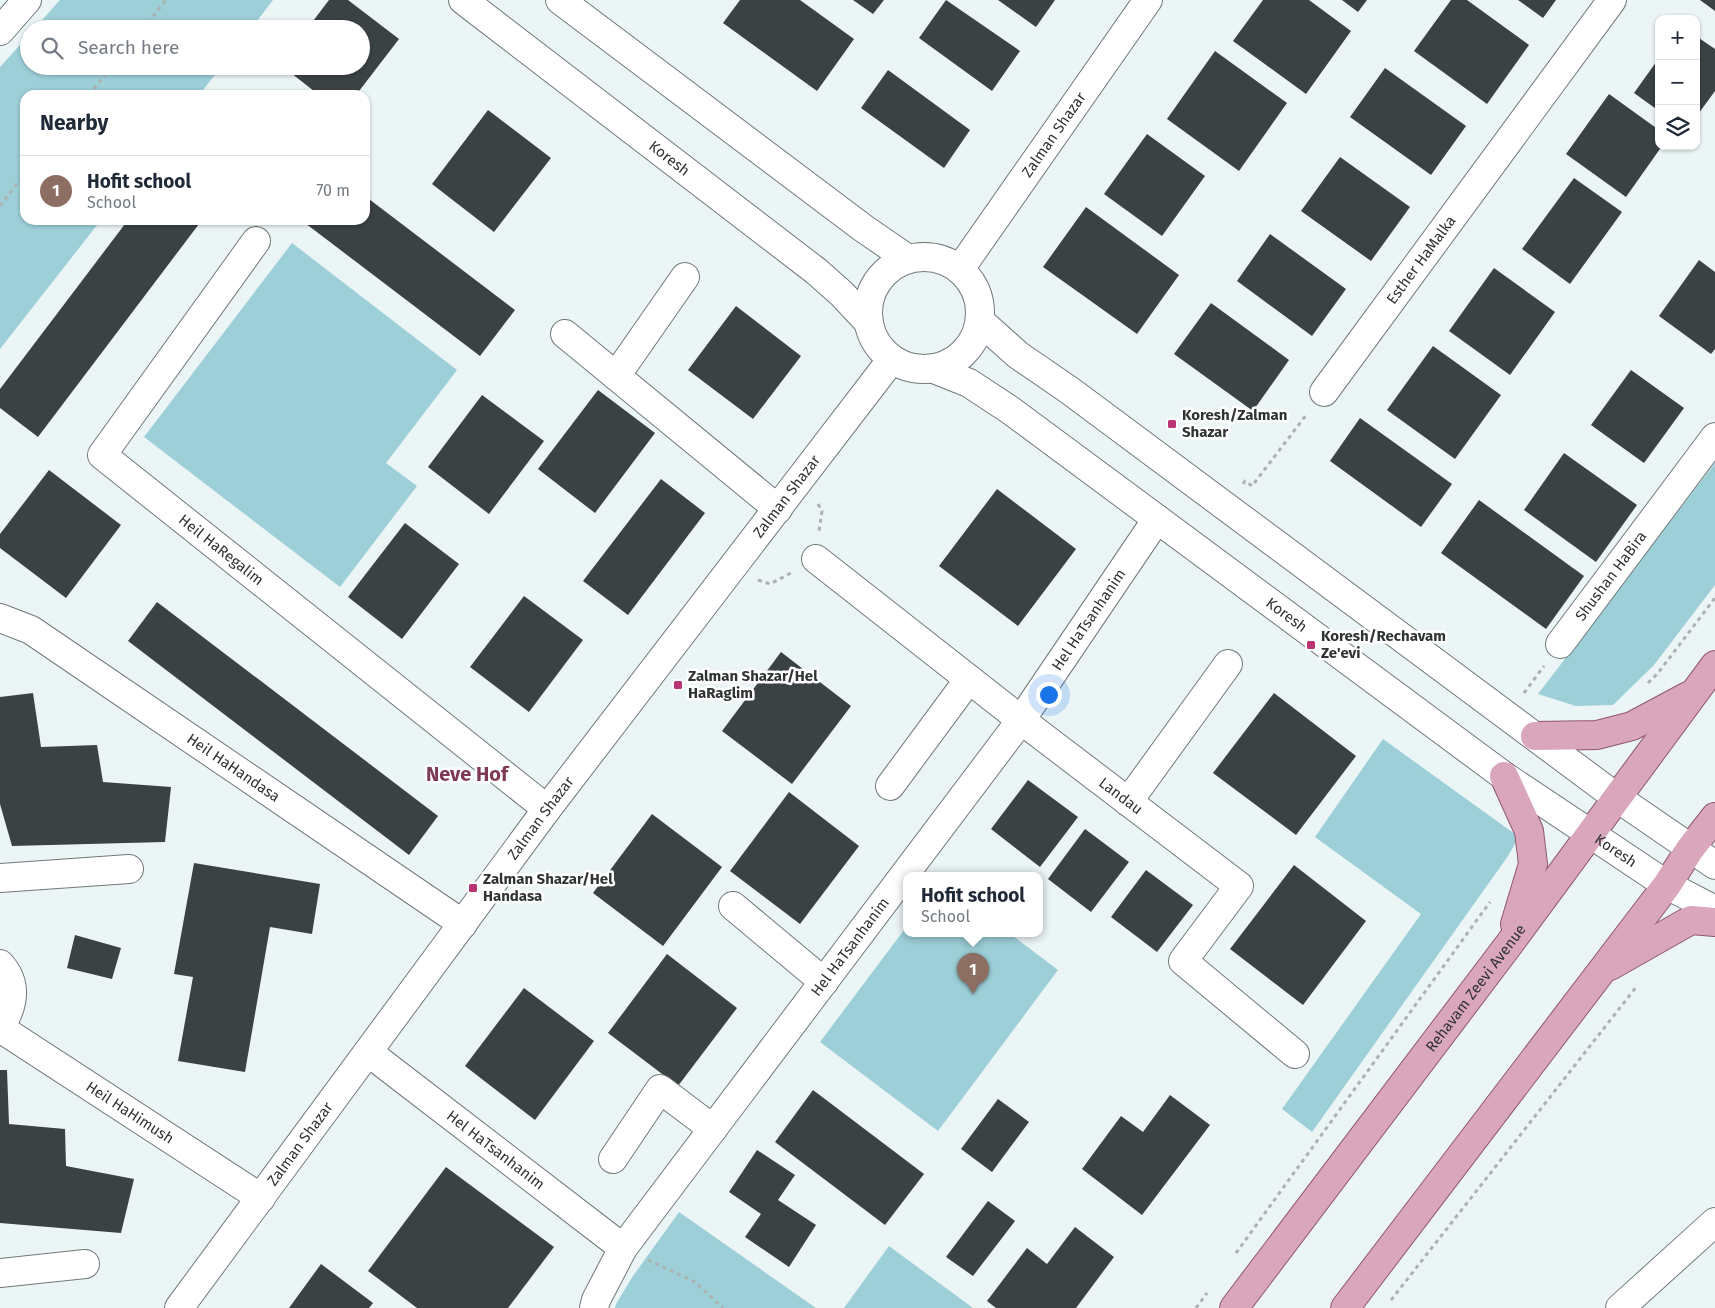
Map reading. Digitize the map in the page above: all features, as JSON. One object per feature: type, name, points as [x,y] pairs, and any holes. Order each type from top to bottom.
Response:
[{"type":"main road","name":"Rehavam Zeevi Avenue","points":[[1234,1308],[1510,943],[1715,665]]},
{"type":"main road","points":[[1535,736],[1598,735],[1632,726],[1696,691]]},
{"type":"main road","points":[[1504,776],[1529,831],[1532,864],[1510,943]]},
{"type":"main road","points":[[1346,1308],[1667,885],[1690,849],[1715,817]]},
{"type":"main road","points":[[1602,970],[1691,920],[1715,922]]},
{"type":"street","points":[[0,31],[27,0]]},
{"type":"street","name":"Koresh","points":[[464,0],[816,270],[869,323]]},
{"type":"street","points":[[560,0],[864,228],[908,258]]},
{"type":"street","name":"Zalman Shazar","points":[[960,269],[1148,0]]},
{"type":"street","name":"Esther HaMalka","points":[[1324,392],[1612,0]]},
{"type":"street","name":"Heil HaRegalim","points":[[256,241],[102,455],[548,809]]},
{"type":"street","points":[[921,256],[935,257],[960,269],[969,279],[976,292],[980,306],[980,321],[975,338],[964,352],[950,363],[934,369],[912,368],[892,359],[881,350],[873,337],[869,323],[868,307],[872,291],[881,277],[893,265],[908,258],[921,256]]},
{"type":"street","points":[[616,376],[685,277]]},
{"type":"street","points":[[980,321],[1018,355],[1616,797],[1715,865]]},
{"type":"street","points":[[565,334],[778,508]]},
{"type":"street","name":"Zalman Shazar","points":[[179,1308],[548,809],[892,359]]},
{"type":"street","name":"Koresh","points":[[934,369],[968,383],[1010,410],[1504,776],[1667,885],[1715,910]]},
{"type":"street","name":"Shushan HaBira","points":[[1560,644],[1715,437]]},
{"type":"street","name":"Hel HaTsanhanim","points":[[907,872],[1021,720],[1157,519]]},
{"type":"street","name":"Landau","points":[[816,559],[1021,720],[1239,886],[1183,961],[1295,1054]]},
{"type":"street","name":"Heil HaHandasa","points":[[0,618],[31,630],[463,924]]},
{"type":"street","points":[[1128,802],[1228,664]]},
{"type":"street","points":[[890,786],[969,679]]},
{"type":"street","points":[[0,878],[129,868]]},
{"type":"street","name":"Hel HaTsanhanim","points":[[594,1308],[596,1300],[623,1248],[903,877]]},
{"type":"street","points":[[733,906],[824,982]]},
{"type":"street","points":[[0,964],[10,980],[13,996],[10,1012],[0,1028]]},
{"type":"street","name":"Heil HaHimush","points":[[0,1028],[261,1198]]},
{"type":"street","name":"Hel HaTsanhanim","points":[[368,1052],[623,1248]]},
{"type":"street","points":[[613,1159],[660,1089],[713,1129]]},
{"type":"street","points":[[1620,1308],[1715,1222]]},
{"type":"street","points":[[0,1273],[85,1264]]},
{"type":"path","points":[[150,20],[166,0]]},
{"type":"path","points":[[93,90],[105,75]]},
{"type":"path","points":[[0,206],[20,180]]},
{"type":"path","points":[[1225,507],[1245,481],[1252,486],[1324,392]]},
{"type":"path","points":[[731,569],[770,584],[816,559],[822,511],[800,480]]},
{"type":"path","points":[[1645,686],[1715,598]]},
{"type":"path","points":[[1507,715],[1560,644]]},
{"type":"path","points":[[1231,1260],[1490,900]]},
{"type":"path","points":[[1390,1300],[1638,985]]},
{"type":"path","points":[[623,1248],[695,1282],[723,1308]]},
{"type":"path","points":[[1196,1308],[1208,1292]]},
{"type":"shaded area","points":[[60,0],[273,0],[258,20],[42,20]]},
{"type":"shaded area","points":[[20,45],[20,75],[215,75],[203,90],[20,90],[20,225],[97,225],[0,349],[0,67]]},
{"type":"shaded area","points":[[292,243],[457,370],[386,463],[417,486],[340,587],[144,437]]},
{"type":"shaded area","points":[[1715,463],[1715,585],[1654,665],[1613,705],[1576,706],[1538,694]]},
{"type":"shaded area","points":[[1383,739],[1519,837],[1508,856],[1312,1132],[1282,1109],[1421,914],[1315,837]]},
{"type":"shaded area","points":[[903,931],[903,937],[1014,937],[1058,970],[938,1131],[820,1042]]},
{"type":"shaded area","points":[[679,1212],[816,1308],[615,1308],[633,1276]]},
{"type":"shaded area","points":[[889,1246],[973,1308],[844,1308]]},
{"type":"building","points":[[329,0],[348,0],[399,39],[360,90],[313,90],[293,75],[370,75],[370,20],[314,20]]},
{"type":"building","points":[[740,0],[800,0],[854,39],[817,91],[723,23]]},
{"type":"building","points":[[853,0],[884,0],[873,14]]},
{"type":"building","points":[[946,0],[1020,51],[992,91],[919,38]]},
{"type":"building","points":[[998,0],[1055,0],[1036,27]]},
{"type":"building","points":[[1263,0],[1309,0],[1351,31],[1306,94],[1233,41]]},
{"type":"building","points":[[1342,0],[1367,0],[1358,12]]},
{"type":"building","points":[[1451,0],[1467,0],[1529,45],[1487,104],[1414,51]]},
{"type":"building","points":[[1518,0],[1556,0],[1543,18]]},
{"type":"building","points":[[1700,0],[1715,0],[1715,11]]},
{"type":"building","points":[[1700,39],[1715,49],[1715,91],[1700,112]]},
{"type":"building","points":[[1215,51],[1287,103],[1239,171],[1167,119]]},
{"type":"building","points":[[1655,64],[1655,108],[1634,93]]},
{"type":"building","points":[[1385,68],[1466,126],[1431,175],[1350,117]]},
{"type":"building","points":[[888,70],[970,130],[944,168],[861,108]]},
{"type":"building","points":[[1609,94],[1655,127],[1655,150],[1659,150],[1626,197],[1566,154]]},
{"type":"building","points":[[488,110],[551,158],[494,232],[432,184]]},
{"type":"building","points":[[1147,134],[1205,176],[1162,236],[1104,194]]},
{"type":"building","points":[[1340,157],[1410,207],[1371,261],[1301,211]]},
{"type":"building","points":[[1574,178],[1622,212],[1570,284],[1522,249]]},
{"type":"building","points":[[370,200],[515,310],[480,356],[308,225],[370,225]]},
{"type":"building","points":[[1086,207],[1179,275],[1137,334],[1043,267]]},
{"type":"building","points":[[124,225],[198,225],[38,437],[0,408],[0,389]]},
{"type":"building","points":[[1270,234],[1346,289],[1312,336],[1237,281]]},
{"type":"building","points":[[1699,260],[1715,272],[1715,349],[1711,354],[1659,316]]},
{"type":"building","points":[[1494,268],[1555,312],[1510,375],[1449,331]]},
{"type":"building","points":[[1211,303],[1289,360],[1253,411],[1174,354]]},
{"type":"building","points":[[736,306],[801,356],[753,419],[688,370]]},
{"type":"building","points":[[1433,346],[1501,395],[1455,459],[1387,410]]},
{"type":"building","points":[[1631,370],[1684,408],[1644,463],[1591,425]]},
{"type":"building","points":[[598,390],[655,433],[595,513],[538,469]]},
{"type":"building","points":[[482,395],[544,441],[489,514],[428,467]]},
{"type":"building","points":[[1360,418],[1452,484],[1421,527],[1330,461]]},
{"type":"building","points":[[1564,453],[1637,505],[1596,562],[1524,510]]},
{"type":"building","points":[[49,470],[121,525],[66,598],[0,548],[0,534]]},
{"type":"building","points":[[661,479],[705,513],[628,615],[583,581]]},
{"type":"building","points":[[997,489],[1076,549],[1018,626],[939,566]]},
{"type":"building","points":[[1479,500],[1584,576],[1546,629],[1441,553]]},
{"type":"building","points":[[405,523],[459,564],[402,639],[348,597]]},
{"type":"building","points":[[524,596],[583,640],[529,712],[470,667]]},
{"type":"building","points":[[157,602],[438,816],[409,855],[128,641]]},
{"type":"building","points":[[781,652],[851,706],[792,784],[722,731]]},
{"type":"building","points":[[33,693],[41,747],[97,745],[103,782],[171,787],[165,842],[12,846],[0,804],[0,697]]},
{"type":"building","points":[[1274,693],[1356,756],[1296,835],[1213,773]]},
{"type":"building","points":[[1028,780],[1078,817],[1040,867],[991,829]]},
{"type":"building","points":[[789,792],[859,846],[800,924],[730,871]]},
{"type":"building","points":[[652,814],[722,867],[663,946],[593,893]]},
{"type":"building","points":[[1085,829],[1129,862],[1091,912],[1048,879]]},
{"type":"building","points":[[194,863],[320,884],[312,934],[270,927],[245,1072],[178,1061],[193,977],[174,974]]},
{"type":"building","points":[[1294,865],[1366,921],[1303,1005],[1230,949]]},
{"type":"building","points":[[1146,870],[1193,905],[1157,952],[1111,917]]},
{"type":"building","points":[[75,935],[121,948],[112,979],[67,968]]},
{"type":"building","points":[[667,954],[737,1008],[678,1086],[608,1033]]},
{"type":"building","points":[[524,988],[594,1041],[535,1120],[465,1066]]},
{"type":"building","points":[[0,1070],[7,1070],[9,1124],[65,1129],[66,1166],[134,1179],[121,1233],[0,1223]]},
{"type":"building","points":[[813,1090],[924,1174],[885,1225],[775,1142]]},
{"type":"building","points":[[1170,1095],[1210,1125],[1142,1215],[1082,1169],[1121,1116],[1143,1132]]},
{"type":"building","points":[[998,1099],[1029,1122],[992,1172],[961,1149]]},
{"type":"building","points":[[757,1150],[795,1175],[778,1200],[816,1225],[789,1267],[745,1237],[761,1214],[729,1192]]},
{"type":"building","points":[[446,1167],[554,1247],[508,1308],[417,1308],[368,1271]]},
{"type":"building","points":[[988,1201],[1015,1221],[973,1276],[946,1257]]},
{"type":"building","points":[[1075,1227],[1114,1257],[1076,1308],[996,1308],[987,1301],[1027,1248],[1047,1264]]},
{"type":"building","points":[[321,1264],[373,1303],[369,1308],[289,1308]]},
{"type":"place","name":"Koresh/Zalman Shazar","points":[[1172,424]]},
{"type":"place","name":"Koresh/Rechavam Ze'evi","points":[[1311,645]]},
{"type":"place","name":"Zalman Shazar/Hel HaRaglim","points":[[678,685]]},
{"type":"place","name":"Zalman Shazar/Hel Handasa","points":[[473,888]]},
{"type":"place","name":"Hofit school","points":[[973,994]]},
{"type":"district","name":"Neve Hof","points":[[467,774]]}]
